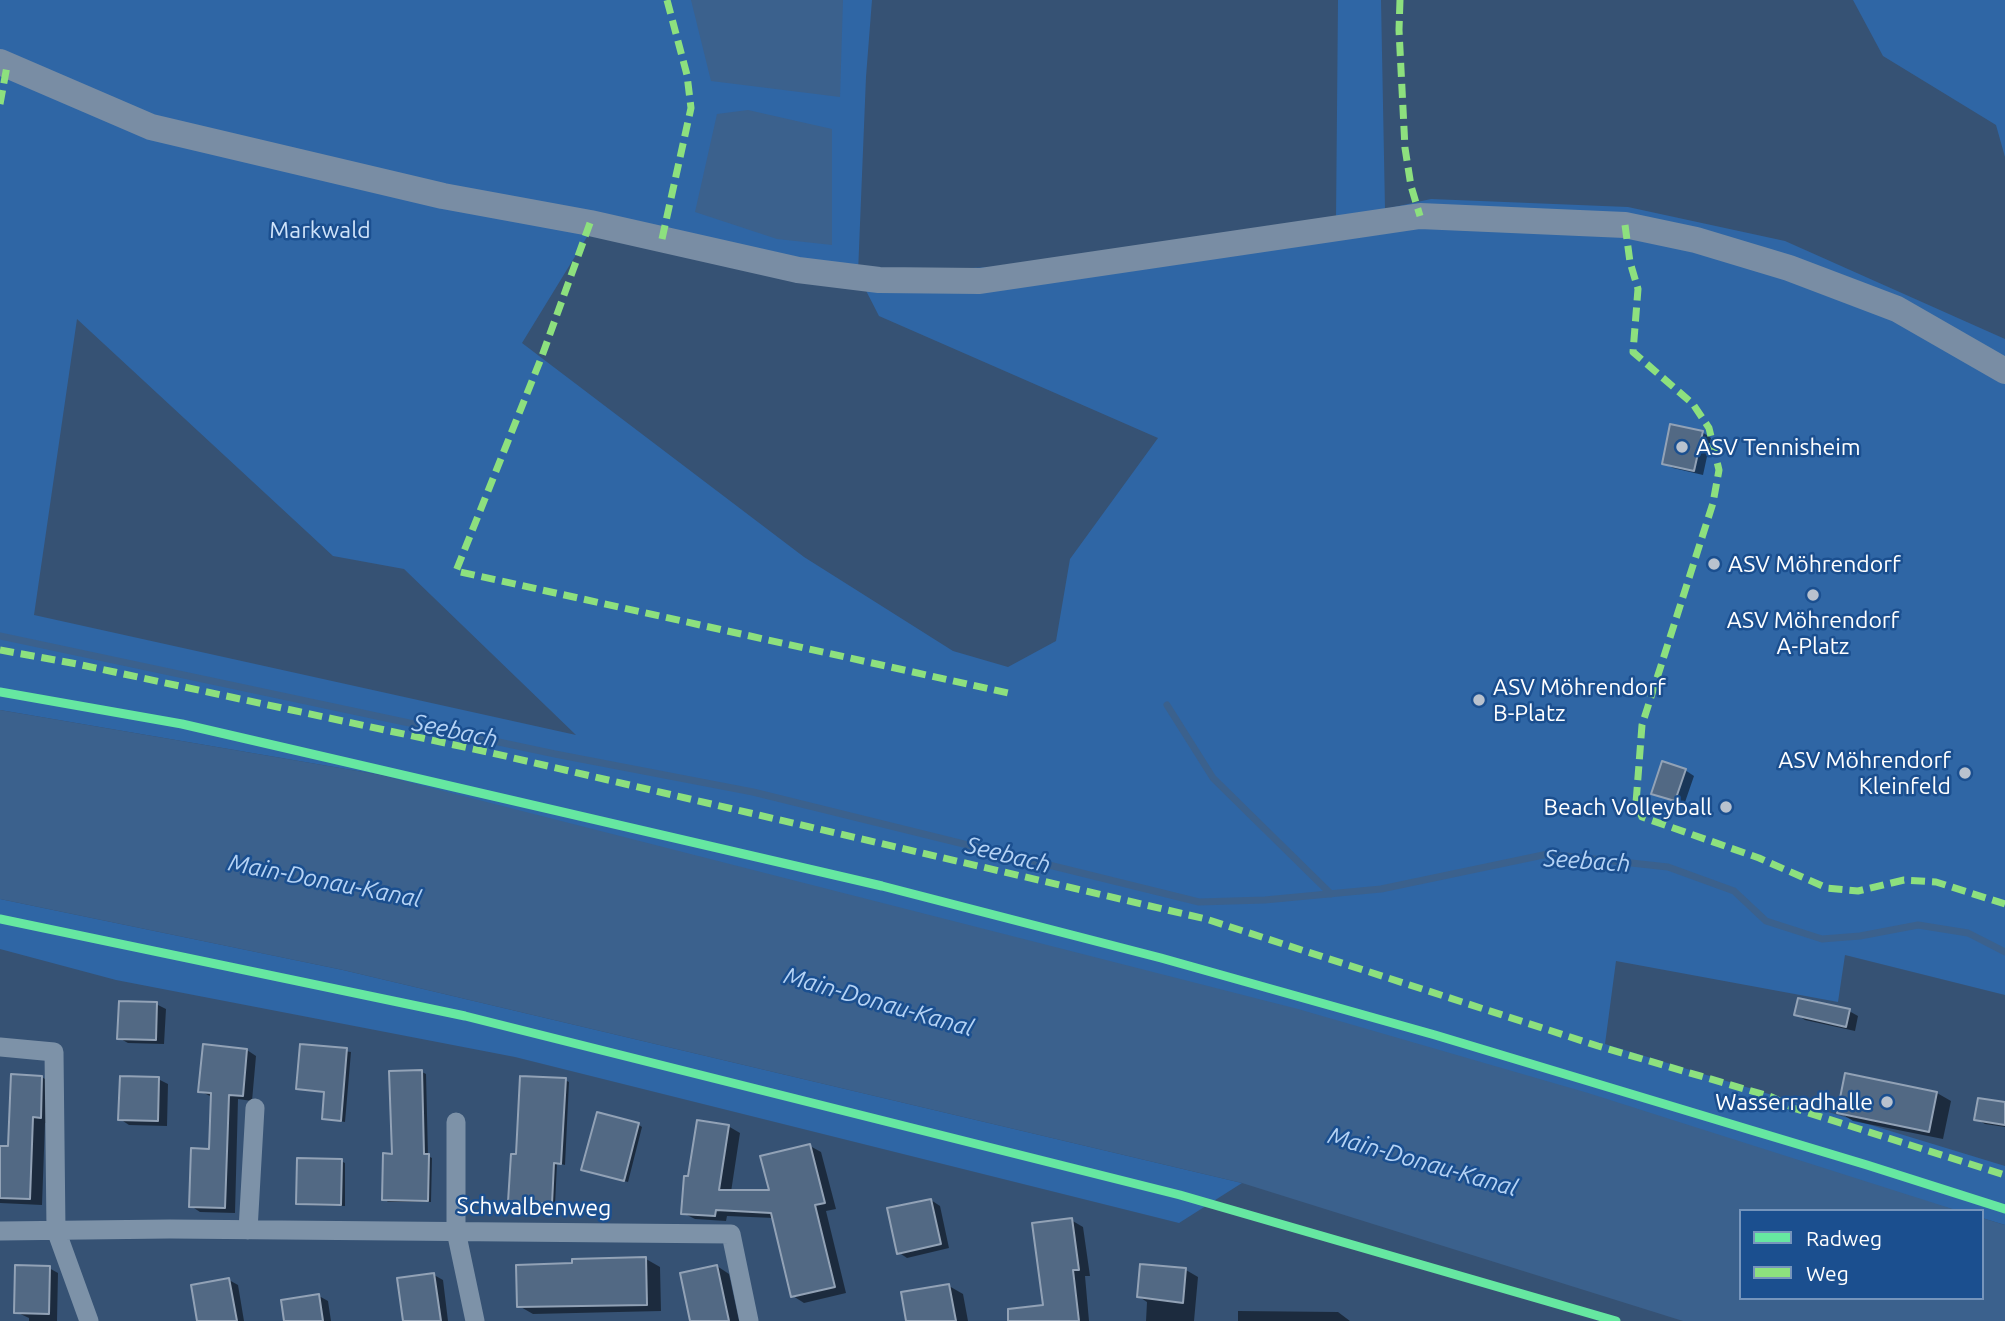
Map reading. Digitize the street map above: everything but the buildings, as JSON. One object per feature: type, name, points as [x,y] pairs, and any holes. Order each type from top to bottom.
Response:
[{"type":"street","points":[[0,62],[151,127],[443,196],[590,223],[798,270],[879,280],[980,281],[1420,216],[1625,225],[1696,240],[1789,268],[1897,309],[2005,371]]},
{"type":"street","points":[[0,1047],[54,1052],[56,1230],[89,1321]]},
{"type":"street","points":[[248,1230],[255,1108]]},
{"type":"street","points":[[456,1122],[456,1231],[475,1321]]},
{"type":"street","name":"Schwalbenweg","points":[[0,1231],[731,1234],[749,1321]]},
{"type":"green space","name":"Markwald","points":[[0,0],[872,0],[858,273],[1016,266],[1336,221],[1338,0],[1381,0],[1385,209],[1431,199],[1628,207],[1785,241],[2005,339],[2005,995],[1845,955],[1838,1002],[1616,961],[1605,1044],[2005,1166],[2005,1225],[1984,1219],[1984,1209],[1952,1209],[381,775],[0,710]],"holes":[[[598,219],[857,273],[879,316],[1158,438],[1070,559],[1056,641],[1008,667],[953,651],[804,557],[522,343]],[[77,319],[333,556],[404,569],[576,735],[34,615]]]},
{"type":"green space","points":[[1853,0],[2005,0],[2005,157],[1996,125],[1883,56]]},
{"type":"green space","points":[[0,899],[343,970],[1242,1183],[1179,1223],[515,1057],[116,980],[0,949]]},
{"type":"water","points":[[691,0],[843,0],[840,97],[711,81]]},
{"type":"water","points":[[748,110],[832,129],[832,245],[777,239],[695,212],[717,114]]},
{"type":"water","name":"Main-Donau-Kanal","points":[[0,710],[381,775],[1298,1009],[1588,1093],[1953,1209],[1739,1209],[1739,1300],[1984,1300],[1984,1219],[2005,1225],[2005,1321],[1683,1321],[1242,1183],[343,970],[0,899]]},
{"type":"waterway","name":"Seebach","points":[[0,636],[555,754],[753,792],[1199,902],[1265,900],[1381,889],[1548,854],[1668,867],[1734,891],[1766,921],[1822,939],[1860,936],[1918,925],[1968,933],[2005,952]]},
{"type":"waterway","points":[[1167,705],[1213,778],[1331,894]]},
{"type":"marked path","points":[[662,239],[691,108],[687,75],[667,0]]},
{"type":"marked path","points":[[1400,0],[1405,148],[1411,186],[1420,216]]},
{"type":"marked path","points":[[0,104],[7,66]]},
{"type":"marked path","points":[[590,223],[542,356],[456,571],[1008,693]]},
{"type":"marked path","points":[[1625,225],[1630,262],[1638,289],[1633,352],[1693,404],[1709,428],[1719,470],[1713,503],[1642,725],[1636,803],[1642,817],[1759,858],[1827,888],[1858,891],[1904,880],[1936,882],[2005,904]]},
{"type":"marked path","points":[[0,650],[492,753],[1206,919],[1598,1046],[1772,1097],[1793,1108],[2005,1175]]},
{"type":"cycle path","points":[[0,692],[182,724],[882,886],[1161,958],[1435,1035],[2005,1209]]},
{"type":"cycle path","points":[[0,919],[465,1016],[1180,1195],[1616,1321]]},
{"type":"place","name":"ASV Tennisheim","points":[[1682,447]]},
{"type":"place","name":"ASV Möhrendorf","points":[[1714,564]]},
{"type":"place","name":"ASV Möhrendorf A-Platz","points":[[1813,595]]},
{"type":"place","name":"ASV Möhrendorf B-Platz","points":[[1479,700]]},
{"type":"place","name":"ASV Möhrendorf Kleinfeld","points":[[1965,773]]},
{"type":"place","name":"Beach Volleyball","points":[[1726,807]]},
{"type":"place","name":"Wasserradhalle","points":[[1887,1102]]}]
